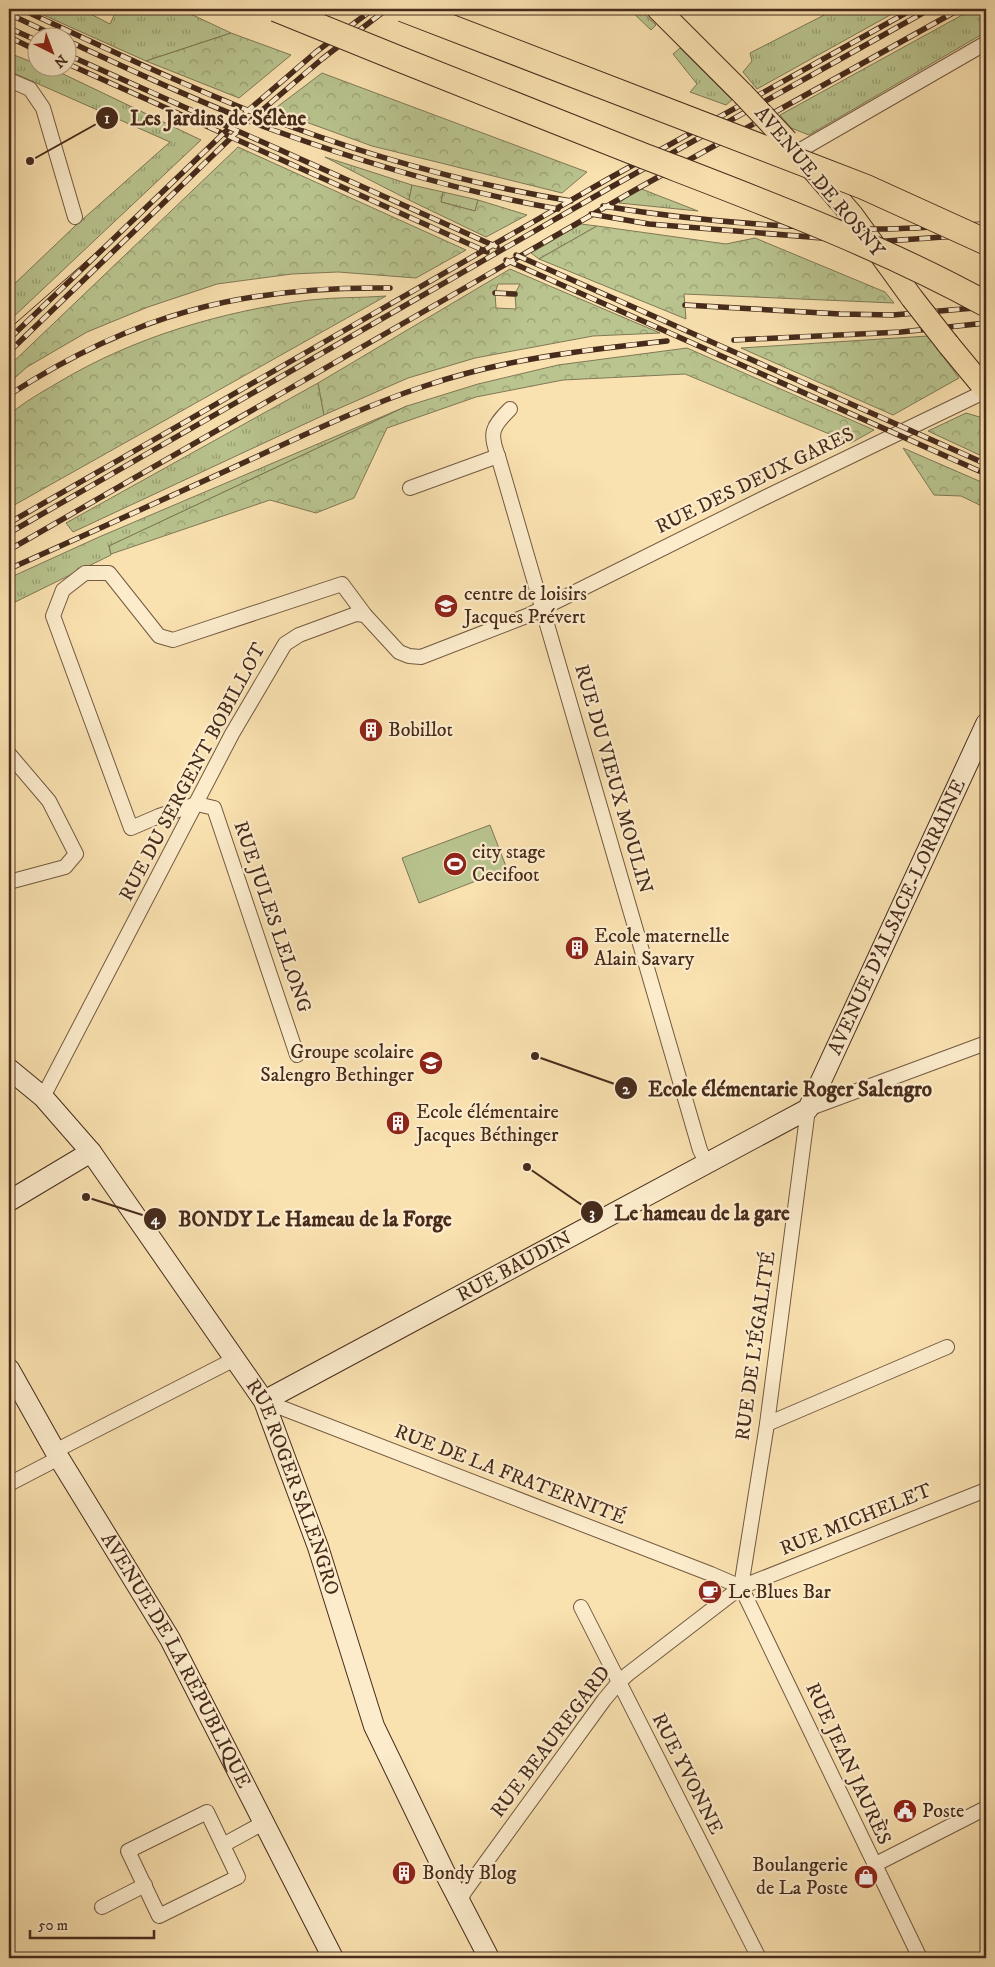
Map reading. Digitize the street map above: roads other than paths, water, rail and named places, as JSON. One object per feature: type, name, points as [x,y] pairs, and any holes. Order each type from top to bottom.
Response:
[{"type":"highway","points":[[276,9],[624,149],[806,219],[932,275],[986,304]]},
{"type":"highway","points":[[404,9],[864,187],[986,242]]},
{"type":"main road","name":"AVENUE DE ROSNY","points":[[658,9],[743,94],[852,215],[912,298],[986,391]]},
{"type":"street","points":[[792,147],[986,43]]},
{"type":"street","points":[[9,80],[30,89],[43,108],[75,217]]},
{"type":"street","name":"RUE DES DEUX GARES","points":[[542,608],[986,391]]},
{"type":"street","name":"RUE DU VIEUX MOULIN","points":[[510,408],[493,430],[492,440],[700,1150],[707,1164]]},
{"type":"street","points":[[410,488],[498,456]]},
{"type":"street","points":[[197,804],[159,816],[131,828],[53,616],[62,590],[85,573],[109,573],[159,636],[173,640],[342,584],[365,615],[399,652],[408,656],[421,657],[542,608]]},
{"type":"street","name":"RUE DU SERGENT BOBILLOT","points":[[43,1097],[232,734],[285,644],[299,635],[356,614],[365,615]]},
{"type":"street","name":"AVENUE D'ALSACE-LORRAINE","points":[[808,1109],[986,724]]},
{"type":"street","points":[[9,754],[49,801],[76,854],[65,867],[9,882]]},
{"type":"street","name":"RUE JULES LELONG","points":[[197,804],[214,808],[297,1055]]},
{"type":"street","name":"RUE BAUDIN","points":[[264,1402],[808,1109],[986,1043]]},
{"type":"street","name":"RUE ROGER SALENGRO","points":[[9,1069],[43,1097],[91,1152],[264,1402],[318,1547],[374,1726],[459,1902],[489,1958]]},
{"type":"street","name":"RUE DE L'ÉGALITÉ","points":[[741,1587],[767,1424],[808,1109]]},
{"type":"street","points":[[9,1201],[91,1152]]},
{"type":"street","points":[[767,1424],[947,1347]]},
{"type":"street","points":[[9,1484],[57,1454],[235,1359]]},
{"type":"street","name":"AVENUE DE LA RÉPUBLIQUE","points":[[9,1369],[57,1454],[170,1639],[333,1958]]},
{"type":"street","name":"RUE DE LA FRATERNITÉ","points":[[264,1402],[741,1587]]},
{"type":"street","name":"RUE MICHELET","points":[[741,1587],[986,1490]]},
{"type":"street","name":"RUE BEAUREGARD","points":[[459,1902],[465,1891],[619,1682],[741,1587]]},
{"type":"street","name":"RUE JEAN JAURÈS","points":[[741,1587],[920,1958]]},
{"type":"street","name":"RUE YVONNE","points":[[581,1607],[759,1958]]},
{"type":"street","points":[[874,1865],[986,1808]]},
{"type":"street","points":[[207,1812],[223,1846],[238,1877],[159,1916],[128,1851],[207,1812]]},
{"type":"street","points":[[223,1846],[264,1822]]},
{"type":"street","points":[[102,1907],[145,1885]]},
{"type":"tram line","points":[[9,329],[108,242]]},
{"type":"railway","points":[[21,9],[181,82],[317,136],[358,150],[443,174],[571,201]]},
{"type":"railway","points":[[245,113],[316,52],[373,9]]},
{"type":"railway","points":[[253,118],[322,59],[387,9]]},
{"type":"railway","points":[[9,523],[608,179],[913,9]]},
{"type":"railway","points":[[9,533],[613,186],[930,9]]},
{"type":"railway","points":[[9,550],[635,190],[960,9]]},
{"type":"railway","points":[[9,14],[39,28]]},
{"type":"railway","points":[[9,28],[28,37]]},
{"type":"railway","points":[[9,37],[28,46]]},
{"type":"railway","points":[[78,46],[221,109],[308,142],[414,176],[558,209]]},
{"type":"railway","points":[[78,59],[497,247]]},
{"type":"railway","points":[[78,68],[487,252]]},
{"type":"railway","points":[[9,339],[227,130]]},
{"type":"railway","points":[[9,352],[237,132]]},
{"type":"railway","points":[[603,206],[699,219],[796,227],[876,229],[986,224]]},
{"type":"railway","points":[[591,214],[649,224],[872,242],[986,234]]},
{"type":"railway","points":[[516,255],[986,464]]},
{"type":"railway","points":[[506,260],[986,474]]},
{"type":"railway","points":[[9,395],[55,367],[100,344],[145,325],[191,310],[286,292],[390,288]]},
{"type":"railway","points":[[495,293],[515,294]]},
{"type":"railway","points":[[685,305],[840,314],[893,315],[986,307]]},
{"type":"railway","points":[[734,340],[901,332],[986,323]]},
{"type":"railway","points":[[9,569],[326,425],[375,404],[425,386],[514,362],[575,352],[667,341]]},
{"type":"place","name":"Les Jardins de Sélène","points":[[30,161]]},
{"type":"place","name":"centre de loisirs Jacques Prévert","points":[[446,606]]},
{"type":"place","name":"Bobillot","points":[[371,730]]},
{"type":"place","name":"city stage Cecifoot","points":[[455,864]]},
{"type":"place","name":"Ecole maternelle Alain Savary","points":[[577,948]]},
{"type":"place","name":"Ecole élémentarie Roger Salengro","points":[[535,1056]]},
{"type":"place","name":"Groupe scolaire Salengro Bethinger","points":[[431,1063]]},
{"type":"place","name":"Ecole élémentaire Jacques Béthinger","points":[[398,1123]]},
{"type":"place","name":"Le hameau de la gare","points":[[527,1167]]},
{"type":"place","name":"BONDY Le Hameau de la Forge","points":[[86,1197]]},
{"type":"place","name":"Le Blues Bar","points":[[710,1592]]},
{"type":"place","name":"Poste","points":[[905,1811]]},
{"type":"place","name":"Bondy Blog","points":[[404,1873]]},
{"type":"place","name":"Boulangerie de La Poste","points":[[866,1877]]}]
